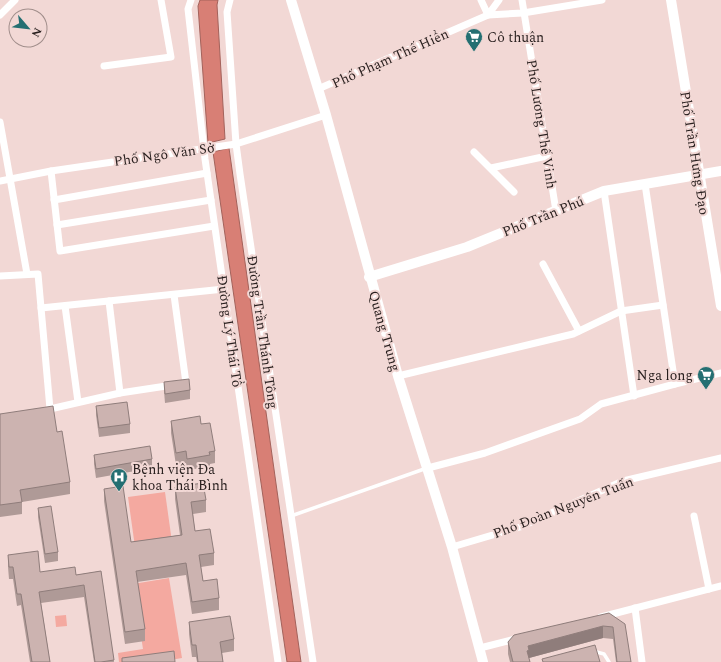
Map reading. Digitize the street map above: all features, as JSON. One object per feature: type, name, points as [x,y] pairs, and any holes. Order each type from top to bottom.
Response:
[{"type":"main road","name":"Quang Trung","points":[[291,0],[326,115],[398,376],[452,547],[483,662]]},
{"type":"main road","name":"Phố Trần Hưng Đạo","points":[[671,0],[721,306]]},
{"type":"main road","name":"Phố Trần Phú","points":[[370,276],[468,247],[604,191],[721,171]]},
{"type":"street","points":[[0,15],[15,0]]},
{"type":"street","points":[[104,66],[171,57],[161,0]]},
{"type":"street","name":"Đường Lý Thái Tổ","points":[[191,0],[188,9],[203,148],[278,662]]},
{"type":"street","name":"Đường Trần Thánh Tông","points":[[230,0],[227,12],[233,144],[313,662]]},
{"type":"street","points":[[481,0],[488,15],[499,0]]},
{"type":"street","name":"Phố Lương Thế Vinh","points":[[522,0],[556,211]]},
{"type":"street","name":"Phố Phạm Thế Hiển","points":[[318,89],[488,15],[523,13],[602,0]]},
{"type":"street","name":"Phố Ngô Văn Sở","points":[[0,181],[51,170],[233,144],[326,115]]},
{"type":"street","points":[[0,122],[27,274]]},
{"type":"street","points":[[474,152],[514,192]]},
{"type":"street","points":[[491,168],[547,156]]},
{"type":"street","points":[[51,170],[60,251],[214,226]]},
{"type":"street","points":[[54,200],[207,173]]},
{"type":"street","points":[[645,184],[674,384]]},
{"type":"street","points":[[604,191],[634,396]]},
{"type":"street","points":[[57,225],[211,200]]},
{"type":"street","points":[[543,264],[579,331]]},
{"type":"street","points":[[0,276],[38,274],[50,408],[120,393],[186,383],[174,295]]},
{"type":"street","points":[[41,308],[224,290]]},
{"type":"street","points":[[109,301],[120,393]]},
{"type":"street","points":[[398,376],[579,331],[622,311],[663,305]]},
{"type":"street","points":[[65,306],[78,402]]},
{"type":"street","points":[[428,468],[485,453],[580,419],[601,404],[721,373]]},
{"type":"street","name":"Phố Đoàn Nguyên Tuấn","points":[[452,547],[520,526],[623,481],[721,458]]},
{"type":"street","points":[[694,516],[709,589]]},
{"type":"street","points":[[596,618],[721,586]]},
{"type":"street","points":[[635,608],[642,662]]},
{"type":"street","points":[[480,648],[527,636]]},
{"type":"lane","points":[[291,516],[428,468]]},
{"type":"lane","points":[[586,653],[599,652],[604,654],[609,662]]},
{"type":"shaded area","points":[[200,0],[218,0],[217,5],[225,139],[208,143],[198,6]]},
{"type":"shaded area","points":[[229,148],[301,662],[287,662],[213,152]]},
{"type":"shaded area","points":[[165,492],[172,542],[135,547],[128,497]]},
{"type":"shaded area","points":[[169,578],[182,658],[159,662],[119,662],[118,653],[143,649],[133,584]]},
{"type":"shaded area","points":[[66,615],[67,626],[56,627],[55,616]]},
{"type":"building","points":[[189,379],[190,390],[165,394],[164,382]]},
{"type":"building","points":[[127,402],[130,424],[99,428],[96,406]]},
{"type":"building","points":[[53,406],[57,432],[62,431],[70,482],[20,490],[22,502],[0,505],[0,414]]},
{"type":"building","points":[[200,416],[201,424],[210,423],[215,451],[209,452],[210,455],[187,459],[186,451],[176,453],[171,421]]},
{"type":"building","points":[[150,446],[152,459],[96,469],[94,455]]},
{"type":"building","points":[[203,483],[206,500],[191,502],[195,531],[210,529],[214,553],[199,555],[203,581],[217,579],[219,598],[192,602],[186,563],[136,571],[145,629],[125,632],[104,489],[123,486],[131,542],[182,535],[175,487]]},
{"type":"building","points":[[51,506],[58,552],[45,554],[38,508]]},
{"type":"building","points":[[38,551],[40,572],[75,567],[76,575],[101,571],[114,660],[95,662],[84,585],[39,592],[50,662],[32,662],[21,594],[17,594],[13,567],[9,567],[8,555]]},
{"type":"building","points":[[609,613],[625,624],[631,662],[617,662],[613,627],[603,626],[528,646],[529,650],[527,651],[530,662],[513,662],[508,642],[514,635]]},
{"type":"building","points":[[230,616],[234,639],[220,642],[223,662],[198,662],[196,645],[192,645],[189,622]]},
{"type":"building","points":[[595,645],[600,662],[543,662],[542,659]]},
{"type":"building","points":[[174,651],[175,662],[122,662],[122,658]]},
{"type":"place","name":"Cô thuận","points":[[474,52]]},
{"type":"place","name":"Nga long","points":[[706,390]]},
{"type":"place","name":"Bệnh viện Đa khoa Thái Bình","points":[[119,492]]}]
